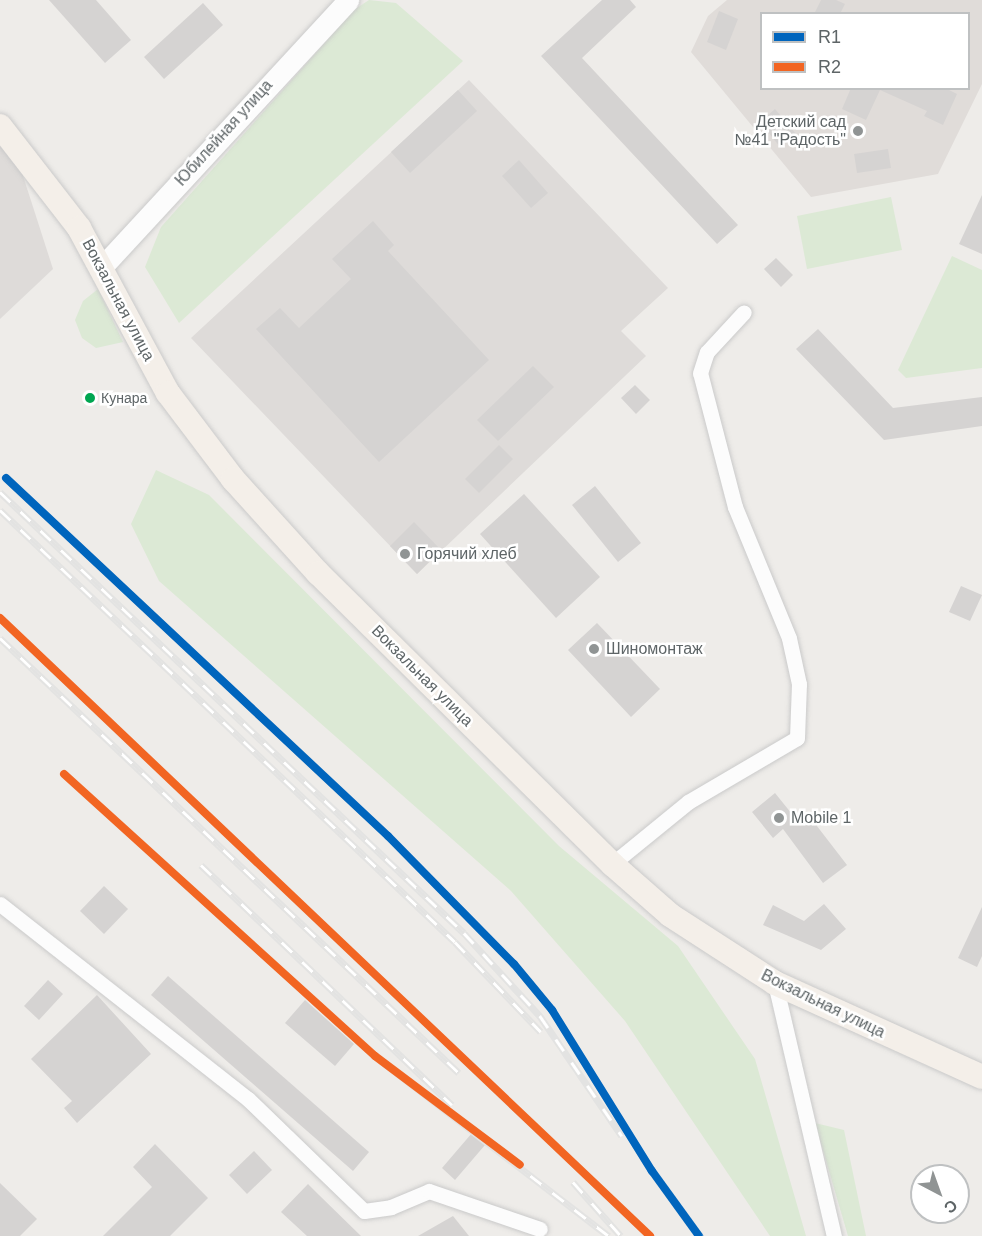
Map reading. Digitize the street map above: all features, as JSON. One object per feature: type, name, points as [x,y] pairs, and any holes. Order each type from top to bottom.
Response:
[{"type":"main road","name":"Вокзальная улица","points":[[0,126],[47,182],[102,267],[168,393],[233,479],[318,573],[612,864],[670,915],[775,983],[982,1077]]},
{"type":"street","name":"Юбилейная улица","points":[[102,267],[348,0]]},
{"type":"street","points":[[612,864],[688,802],[797,738],[799,684],[789,639],[735,507],[700,373],[707,352],[744,312]]},
{"type":"street","points":[[0,904],[248,1099],[364,1211],[391,1207],[429,1191],[540,1229]]},
{"type":"street","points":[[775,983],[834,1236]]},
{"type":"shaded area","name":"Детский сад №41 \"Радость\"","points":[[727,0],[982,0],[982,84],[938,174],[811,197],[691,52],[708,16]]},
{"type":"shaded area","points":[[469,80],[668,288],[621,331],[646,356],[417,574],[191,338]]},
{"type":"shaded area","points":[[0,136],[15,151],[53,269],[0,319]]},
{"type":"green space","points":[[369,0],[396,3],[463,61],[179,323],[145,267],[161,227],[354,10]]},
{"type":"green space","points":[[891,197],[902,250],[807,269],[797,216]]},
{"type":"green space","points":[[952,256],[982,270],[982,368],[906,378],[898,370]]},
{"type":"green space","points":[[98,289],[123,342],[96,348],[82,338],[75,320],[83,301]]},
{"type":"green space","points":[[156,470],[209,495],[559,846],[678,946],[755,1059],[806,1236],[770,1236],[625,1021],[511,891],[159,581],[131,524]]},
{"type":"green space","points":[[815,1123],[844,1130],[866,1236],[848,1236]]},
{"type":"building","points":[[49,0],[96,0],[131,40],[105,63]]},
{"type":"building","points":[[602,0],[630,0],[636,7],[582,58],[738,225],[717,244],[541,56]]},
{"type":"building","points":[[821,0],[836,0],[845,4],[841,12],[815,12]]},
{"type":"building","points":[[203,3],[223,25],[164,79],[144,57]]},
{"type":"building","points":[[719,11],[738,19],[726,50],[707,42]]},
{"type":"building","points":[[458,90],[477,111],[410,173],[391,152]]},
{"type":"building","points":[[850,90],[880,90],[866,120],[842,109]]},
{"type":"building","points":[[880,90],[949,90],[957,94],[943,125],[924,116],[927,111]]},
{"type":"building","points":[[775,109],[796,134],[780,147],[760,122]]},
{"type":"building","points":[[888,149],[891,168],[857,173],[854,154]]},
{"type":"building","points":[[519,160],[548,193],[531,208],[502,176]]},
{"type":"building","points":[[982,195],[982,254],[959,244]]},
{"type":"building","points":[[373,221],[394,245],[388,251],[489,360],[379,462],[256,329],[280,308],[299,328],[351,279],[332,259]]},
{"type":"building","points":[[776,258],[793,275],[781,287],[764,269]]},
{"type":"building","points":[[818,329],[893,408],[982,397],[982,426],[884,440],[796,349]]},
{"type":"building","points":[[533,366],[554,387],[498,441],[477,420]]},
{"type":"building","points":[[635,385],[650,400],[636,414],[621,398]]},
{"type":"building","points":[[499,445],[513,459],[479,493],[465,479]]},
{"type":"building","points":[[595,486],[641,543],[618,562],[572,505]]},
{"type":"building","points":[[524,494],[600,577],[556,618],[480,534]]},
{"type":"building","points":[[414,522],[441,550],[417,574],[390,546]]},
{"type":"building","points":[[961,586],[982,595],[970,621],[949,612]]},
{"type":"building","points":[[597,623],[660,689],[631,717],[568,650]]},
{"type":"building","points":[[775,793],[800,824],[810,817],[847,865],[823,883],[783,829],[773,838],[752,812]]},
{"type":"building","points":[[104,886],[128,909],[104,934],[80,911]]},
{"type":"building","points":[[824,904],[846,929],[821,950],[763,925],[773,905],[804,921]]},
{"type":"building","points":[[982,907],[982,956],[977,967],[958,958]]},
{"type":"building","points":[[168,976],[369,1152],[353,1171],[151,995]]},
{"type":"building","points":[[48,980],[63,994],[39,1020],[24,1006]]},
{"type":"building","points":[[97,995],[151,1054],[77,1123],[64,1108],[72,1101],[31,1059]]},
{"type":"building","points":[[305,1000],[354,1044],[335,1066],[285,1023]]},
{"type":"building","points":[[472,1133],[485,1145],[455,1180],[442,1168]]},
{"type":"building","points":[[155,1144],[208,1198],[170,1236],[103,1236],[152,1187],[133,1167]]},
{"type":"building","points":[[254,1151],[272,1170],[247,1194],[229,1175]]},
{"type":"building","points":[[0,1183],[37,1219],[20,1236],[0,1236]]},
{"type":"building","points":[[308,1184],[361,1236],[307,1236],[281,1212]]},
{"type":"building","points":[[453,1216],[469,1236],[418,1236]]},
{"type":"railway","points":[[6,478],[388,836],[514,964],[552,1010],[652,1171],[699,1236]]},
{"type":"railway","points":[[0,492],[464,933],[540,1016],[622,1136]]},
{"type":"railway","points":[[0,510],[455,942],[541,1032]]},
{"type":"railway","points":[[0,618],[650,1236]]},
{"type":"railway","points":[[0,638],[459,1073]]},
{"type":"railway","points":[[64,774],[375,1056],[609,1236]]},
{"type":"railway","points":[[201,865],[452,1105]]},
{"type":"railway","points":[[573,1182],[621,1236]]},
{"type":"transit line","name":"R1","points":[[6,478],[388,836],[514,964],[552,1010],[652,1171],[699,1236]]},
{"type":"transit line","name":"R2","points":[[0,618],[650,1236]]},
{"type":"transit line","name":"R2","points":[[64,774],[375,1056],[520,1165]]},
{"type":"place","name":"Детский сад №41 \"Радость\"","points":[[858,131]]},
{"type":"place","name":"Кунара","points":[[90,398]]},
{"type":"place","name":"Горячий хлеб","points":[[405,554]]},
{"type":"place","name":"Шиномонтаж","points":[[594,649]]},
{"type":"place","name":"Mobile 1","points":[[779,818]]}]
